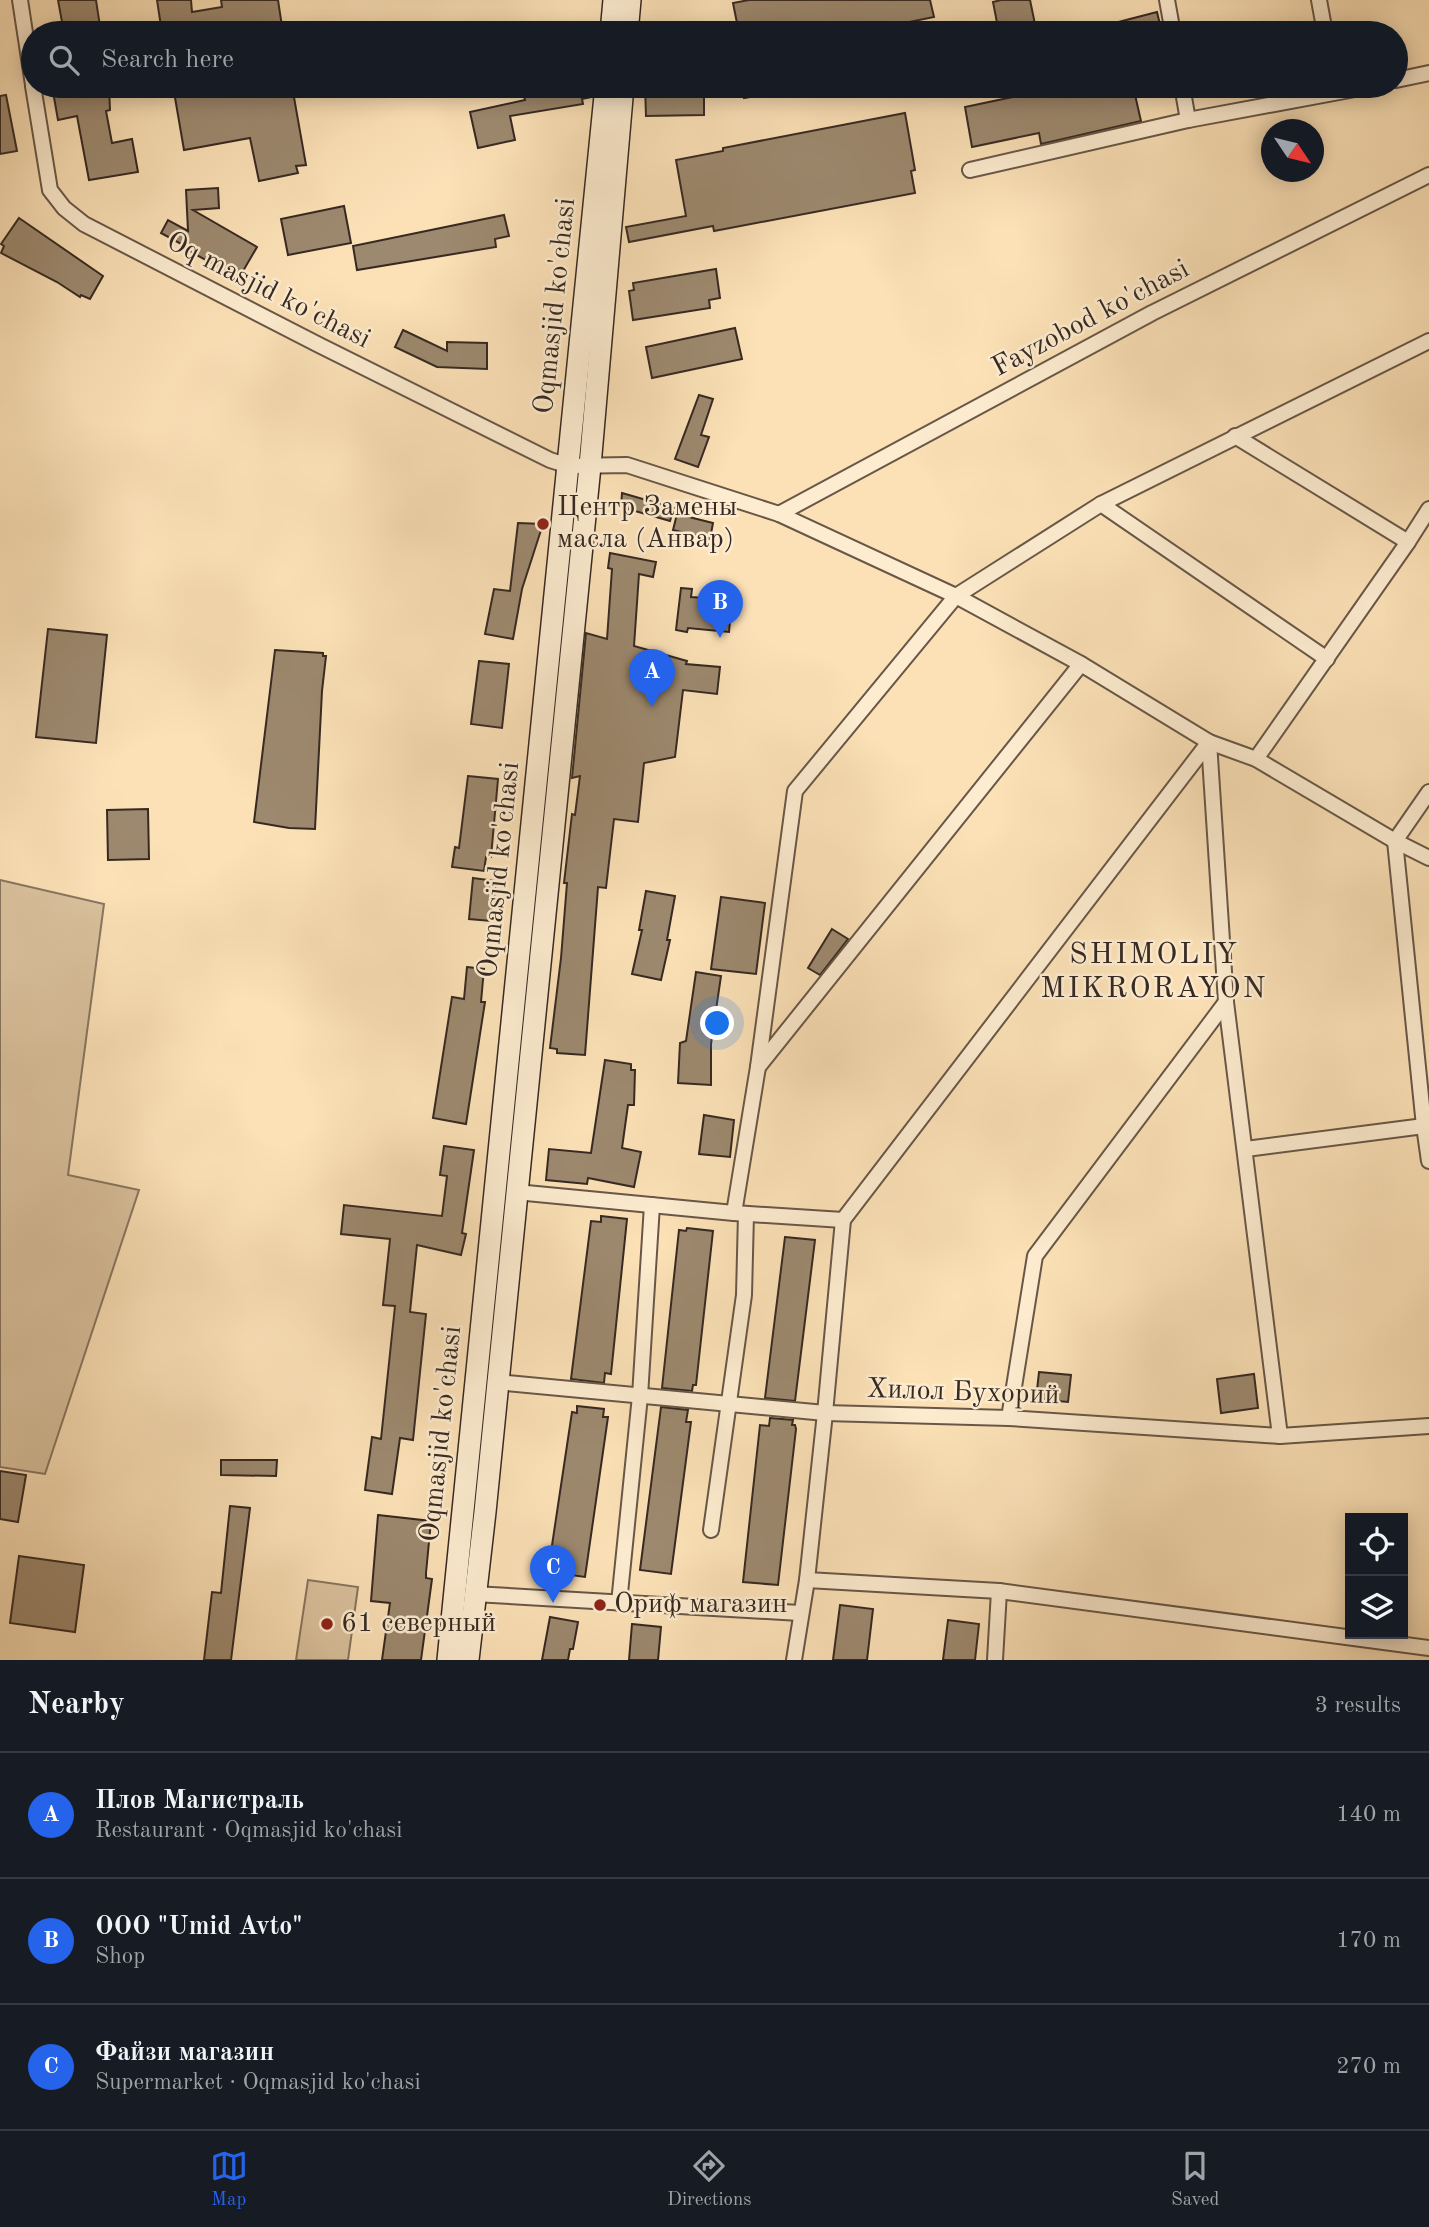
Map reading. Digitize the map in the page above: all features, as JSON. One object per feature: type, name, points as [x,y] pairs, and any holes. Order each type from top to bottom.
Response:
[{"type":"main road","points":[[612,21],[614,0]]},
{"type":"main road","points":[[628,21],[630,0]]},
{"type":"main road","name":"Oqmasjid ko'chasi","points":[[468,1660],[516,1192],[579,466],[605,98]]},
{"type":"main road","name":"Oqmasjid ko'chasi","points":[[448,1660],[462,1508],[622,98]]},
{"type":"main road","points":[[462,1508],[485,1512]]},
{"type":"street","name":"Oq masjid ko'chasi","points":[[20,0],[23,21]]},
{"type":"street","points":[[1167,0],[1171,21]]},
{"type":"street","points":[[1319,0],[1323,21]]},
{"type":"street","points":[[1408,77],[1429,73]]},
{"type":"street","name":"Oq masjid ko'chasi","points":[[35,98],[50,190],[64,208],[84,224],[550,460],[579,466]]},
{"type":"street","points":[[1184,98],[1188,120]]},
{"type":"street","points":[[970,170],[1296,98]]},
{"type":"street","name":"Fayzobod ko'chasi","points":[[779,514],[1152,313],[1429,175]]},
{"type":"street","points":[[711,1530],[744,1295],[740,1213],[795,791],[956,596],[1101,504],[1429,341]]},
{"type":"street","points":[[1235,436],[1408,542]]},
{"type":"street","points":[[579,466],[627,465],[779,514],[956,596],[1081,664],[1209,742],[1256,760],[1429,858]]},
{"type":"street","points":[[1101,504],[1327,659]]},
{"type":"street","points":[[1256,760],[1429,509]]},
{"type":"street","points":[[758,1067],[1081,664]]},
{"type":"street","points":[[1209,742],[1226,1002],[1280,1436]]},
{"type":"street","points":[[794,1660],[807,1580],[842,1220],[1209,742]]},
{"type":"street","points":[[1429,792],[1395,841],[1429,1161]]},
{"type":"street","points":[[1009,1418],[1035,1256],[1226,1002]]},
{"type":"street","points":[[1245,1149],[1424,1126]]},
{"type":"street","points":[[516,1192],[842,1220]]},
{"type":"street","points":[[620,1603],[640,1396],[652,1205]]},
{"type":"street","name":"Хилол Бухорий","points":[[496,1382],[825,1413],[1009,1418],[1280,1436],[1429,1426]]},
{"type":"street","points":[[807,1580],[999,1591],[1429,1648]]},
{"type":"street","points":[[995,1660],[999,1591]]},
{"type":"street","points":[[474,1594],[800,1614]]},
{"type":"shaded area","points":[[0,880],[104,904],[68,1175],[139,1190],[45,1474],[0,1467]]},
{"type":"shaded area","name":"61 северный","points":[[308,1580],[358,1587],[348,1660],[296,1660]]},
{"type":"building","points":[[58,0],[96,0],[99,21],[62,21]]},
{"type":"building","points":[[157,0],[191,0],[192,12],[222,7],[221,0],[278,0],[281,21],[160,21]]},
{"type":"building","points":[[749,0],[930,0],[934,17],[914,21],[737,21],[733,3]]},
{"type":"building","points":[[1030,0],[1034,21],[997,21],[993,2]]},
{"type":"building","points":[[1157,12],[1159,21],[1122,21]]},
{"type":"building","points":[[6,95],[17,151],[0,154],[0,96]]},
{"type":"building","points":[[54,98],[110,98],[110,110],[106,111],[112,143],[132,139],[138,172],[89,180],[77,116],[58,120]]},
{"type":"building","points":[[175,98],[294,98],[306,165],[296,166],[298,173],[259,181],[250,138],[184,150]]},
{"type":"building","points":[[587,98],[582,99],[583,104],[510,116],[515,140],[478,148],[470,112],[525,100]]},
{"type":"building","points":[[645,98],[704,98],[704,115],[646,116]]},
{"type":"building","points":[[1008,98],[1136,98],[1141,121],[1041,144],[1039,133],[972,147],[965,107]]},
{"type":"building","points":[[905,113],[915,170],[911,171],[915,193],[714,231],[713,226],[629,242],[626,227],[686,216],[676,160],[723,151],[723,148]]},
{"type":"building","points":[[218,188],[219,208],[193,210],[257,247],[239,278],[161,233],[168,220],[188,231],[186,190]]},
{"type":"building","points":[[344,206],[351,243],[288,255],[281,219]]},
{"type":"building","points":[[504,215],[509,236],[495,239],[496,247],[357,270],[353,246]]},
{"type":"building","points":[[19,218],[103,276],[90,299],[81,295],[80,297],[1,253],[4,246],[1,244]]},
{"type":"building","points":[[716,269],[720,298],[709,300],[710,308],[633,320],[629,291],[634,290],[633,283]]},
{"type":"building","points":[[735,328],[742,359],[652,378],[646,347]]},
{"type":"building","points":[[403,330],[447,351],[447,342],[487,343],[487,369],[437,367],[395,347]]},
{"type":"building","points":[[699,395],[713,399],[701,435],[709,437],[698,467],[675,459]]},
{"type":"building","points":[[622,493],[674,508],[670,521],[621,507]]},
{"type":"building","points":[[677,514],[713,523],[710,539],[673,530]]},
{"type":"building","points":[[518,523],[543,524],[522,589],[513,639],[485,634],[494,589],[510,591]]},
{"type":"building","points":[[610,553],[656,562],[653,577],[639,574],[634,646],[687,661],[686,664],[720,667],[717,694],[683,690],[675,757],[644,763],[638,822],[614,819],[606,888],[598,887],[585,1055],[557,1053],[557,1049],[550,1048],[561,958],[567,883],[564,883],[572,814],[575,815],[580,776],[572,778],[586,633],[607,639],[612,569],[608,568]]},
{"type":"building","points":[[681,588],[692,589],[691,597],[732,600],[729,632],[688,628],[687,632],[676,630]]},
{"type":"building","points":[[48,629],[107,635],[96,743],[36,737]]},
{"type":"building","points":[[275,650],[323,653],[323,656],[326,656],[315,829],[254,822]]},
{"type":"building","points":[[479,661],[509,664],[502,728],[471,724]]},
{"type":"building","points":[[468,776],[498,779],[491,857],[486,857],[484,871],[452,867],[455,847],[459,848]]},
{"type":"building","points":[[148,809],[149,859],[108,860],[107,810]]},
{"type":"building","points":[[473,878],[496,881],[491,921],[469,919]]},
{"type":"building","points":[[646,891],[675,896],[667,940],[670,940],[661,980],[632,974],[642,930],[639,930]]},
{"type":"building","points":[[721,897],[765,903],[756,974],[711,969]]},
{"type":"building","points":[[832,929],[848,939],[820,975],[808,968]]},
{"type":"building","points":[[467,967],[484,969],[481,1002],[485,1002],[466,1124],[433,1118],[452,997],[464,999]]},
{"type":"building","points":[[696,972],[721,976],[711,1044],[711,1085],[678,1083],[680,1043],[686,1041]]},
{"type":"building","points":[[605,1060],[631,1064],[631,1070],[635,1070],[634,1105],[628,1105],[622,1148],[641,1152],[634,1187],[588,1178],[587,1184],[546,1180],[549,1149],[591,1153]]},
{"type":"building","points":[[704,1115],[734,1120],[730,1157],[699,1154]]},
{"type":"building","points":[[444,1146],[474,1150],[462,1233],[466,1234],[461,1255],[417,1245],[410,1312],[426,1314],[413,1440],[400,1438],[392,1494],[365,1490],[372,1437],[381,1439],[395,1306],[383,1305],[390,1239],[341,1234],[344,1205],[442,1216],[447,1176],[440,1175]]},
{"type":"building","points":[[601,1216],[627,1219],[611,1374],[605,1373],[604,1383],[571,1379],[591,1221],[601,1222]]},
{"type":"building","points":[[687,1228],[713,1231],[696,1385],[693,1385],[692,1391],[662,1388],[679,1230],[686,1231]]},
{"type":"building","points":[[785,1237],[815,1240],[795,1401],[765,1398]]},
{"type":"building","points":[[1039,1372],[1071,1375],[1068,1402],[1036,1399]]},
{"type":"building","points":[[1254,1374],[1258,1408],[1221,1413],[1217,1379]]},
{"type":"building","points":[[577,1406],[604,1409],[603,1417],[608,1417],[585,1577],[548,1572],[572,1412],[577,1413]]},
{"type":"building","points":[[661,1407],[688,1410],[686,1422],[691,1422],[671,1574],[640,1570]]},
{"type":"building","points":[[770,1418],[793,1420],[792,1425],[795,1425],[796,1429],[778,1585],[743,1582],[760,1425],[769,1426]]},
{"type":"building","points":[[221,1460],[277,1460],[276,1476],[221,1475]]},
{"type":"building","points":[[0,1471],[26,1475],[18,1522],[0,1519]]},
{"type":"building","points":[[230,1506],[250,1508],[231,1660],[204,1660],[212,1592],[221,1593]]},
{"type":"building","points":[[378,1515],[431,1521],[426,1578],[432,1579],[421,1660],[382,1660],[390,1603],[371,1601]]},
{"type":"building","points":[[19,1556],[84,1565],[75,1632],[10,1623]]},
{"type":"building","points":[[840,1605],[873,1609],[867,1660],[833,1660]]},
{"type":"building","points":[[550,1617],[578,1622],[568,1660],[542,1660]]},
{"type":"building","points":[[948,1620],[979,1624],[975,1660],[943,1660]]},
{"type":"building","points":[[632,1624],[661,1627],[658,1660],[629,1660]]},
{"type":"place","name":"Центр Замены масла (Анвар)","points":[[543,524]]},
{"type":"place","name":"ООО \"Umid Avto\"","points":[[720,638]]},
{"type":"place","name":"Плов Магистраль","points":[[652,707]]},
{"type":"place","name":"Файзи магазин","points":[[553,1603]]},
{"type":"place","name":"Ориф магазин","points":[[600,1605]]},
{"type":"place","name":"61 северный","points":[[327,1624]]},
{"type":"district","name":"SHIMOLIY MIKRORAYON","points":[[1154,972]]}]
